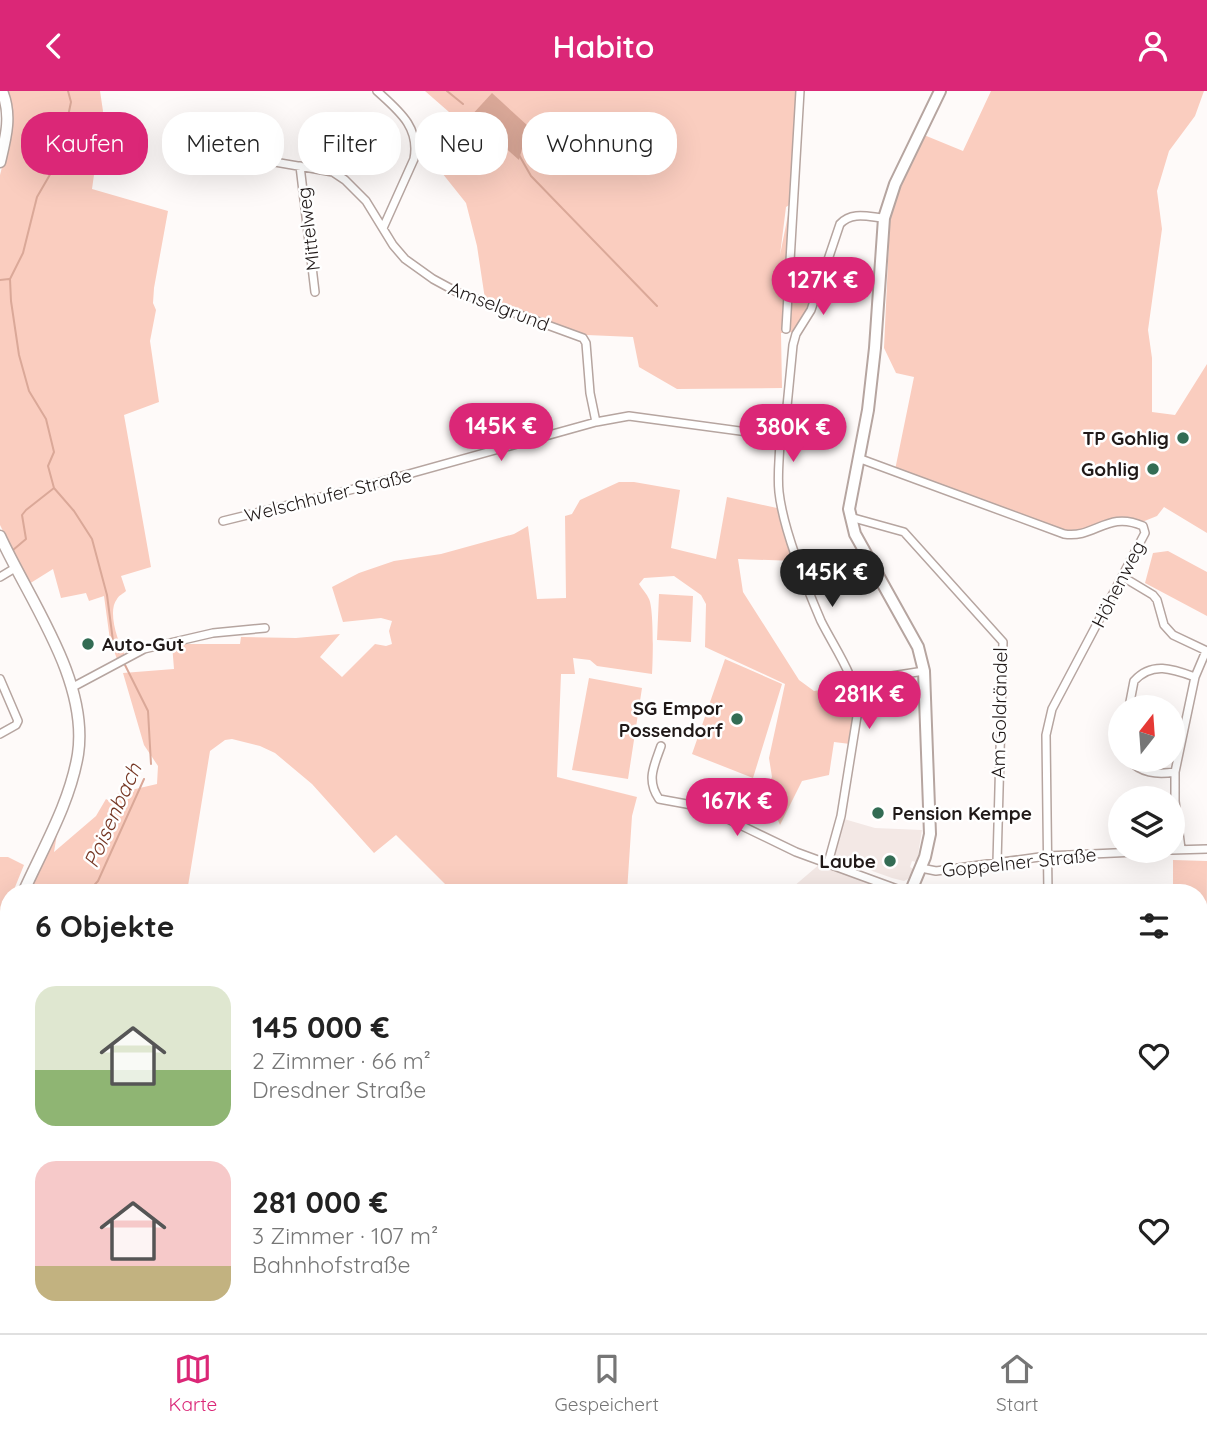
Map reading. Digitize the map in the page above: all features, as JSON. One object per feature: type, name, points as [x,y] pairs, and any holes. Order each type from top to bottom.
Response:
[{"type":"main road","points":[[0,162],[8,123],[8,107],[2,91]]},
{"type":"main road","points":[[913,884],[921,868],[931,820],[924,671],[918,647],[855,534],[850,517],[850,492],[868,410],[884,218],[895,184],[940,91]]},
{"type":"main road","points":[[0,536],[54,638],[71,688],[78,722],[78,754],[60,812],[27,884]]},
{"type":"street","points":[[377,91],[403,114],[411,127],[416,149],[383,228]]},
{"type":"street","points":[[786,329],[800,91]]},
{"type":"street","name":"Mittelweg","points":[[301,175],[315,292]]},
{"type":"street","name":"Mittelweg","points":[[336,175],[366,201],[383,228]]},
{"type":"street","points":[[828,863],[840,823],[858,710],[853,682],[813,602],[785,521],[779,491],[780,437],[784,437],[796,334],[811,310],[840,223],[853,215],[884,218]]},
{"type":"street","name":"Amselgrund","points":[[383,228],[405,259],[433,279],[457,292],[583,338],[586,343],[590,393],[596,422]]},
{"type":"street","name":"Welschhufer Straße","points":[[223,521],[387,480],[596,422],[629,416],[780,437]]},
{"type":"street","name":"Höhenweg","points":[[858,458],[1064,534],[1074,535],[1119,520],[1129,520],[1143,526],[1145,533],[1052,709],[1048,722],[1048,884]]},
{"type":"street","name":"Am Goldrändel","points":[[850,517],[904,531],[1003,642],[996,863]]},
{"type":"street","points":[[0,577],[15,568]]},
{"type":"street","points":[[1123,577],[1157,600],[1164,625],[1173,635],[1207,651],[1195,677],[1185,724]]},
{"type":"street","points":[[71,688],[144,649],[213,633],[265,628]]},
{"type":"street","points":[[1131,695],[1134,681],[1149,669],[1160,667],[1195,677]]},
{"type":"street","points":[[853,682],[924,671]]},
{"type":"street","points":[[0,679],[18,721],[0,734]]},
{"type":"street","points":[[661,746],[652,774],[652,789],[659,799],[703,807],[776,843],[885,884]]},
{"type":"street","points":[[1148,772],[1175,772],[1175,786]]},
{"type":"street","points":[[1185,850],[1207,849]]},
{"type":"street","name":"Goppelner Straße","points":[[921,868],[936,870],[1048,856],[1108,853]]},
{"type":"shaded area","points":[[6,91],[100,91],[103,112],[21,112],[21,175],[94,175],[92,189],[168,211],[154,288],[153,303],[156,310],[150,341],[159,402],[124,415],[151,567],[121,576],[126,591],[114,604],[113,619],[125,655],[117,659],[110,640],[104,596],[89,601],[86,593],[61,598],[53,569],[29,584],[0,525],[0,175],[11,123]]},
{"type":"shaded area","points":[[425,91],[799,91],[791,204],[786,207],[780,255],[788,215],[791,210],[795,211],[792,288],[814,296],[793,332],[781,333],[782,388],[677,389],[639,367],[633,337],[587,335],[485,299],[477,246],[466,203],[444,175],[508,175],[508,112],[449,112]]},
{"type":"shaded area","points":[[991,91],[1204,91],[1195,116],[1169,151],[1157,191],[1162,229],[1148,330],[1152,358],[1152,412],[1175,415],[1207,364],[1207,533],[1164,507],[1157,516],[1142,522],[1130,518],[1072,533],[895,470],[914,377],[896,373],[884,348],[890,218],[897,195],[924,135],[963,151]]},
{"type":"shaded area","points":[[492,93],[522,120],[522,149],[519,160],[508,150],[508,112],[475,112]]},
{"type":"shaded area","points":[[619,482],[680,490],[671,548],[716,559],[727,497],[777,508],[795,561],[738,559],[743,592],[799,680],[814,691],[834,688],[832,674],[844,672],[851,690],[853,707],[850,744],[834,742],[829,775],[802,781],[780,825],[765,790],[772,777],[769,758],[785,684],[705,647],[706,604],[701,595],[674,576],[644,578],[639,584],[651,605],[652,674],[597,666],[590,660],[573,658],[575,674],[561,674],[557,777],[637,797],[632,816],[628,884],[445,884],[396,835],[374,853],[312,784],[275,753],[232,739],[225,740],[210,751],[188,884],[30,884],[58,828],[54,852],[96,816],[106,799],[113,803],[118,793],[157,784],[158,766],[144,745],[123,673],[174,669],[172,644],[240,644],[241,637],[296,638],[340,634],[320,657],[342,677],[375,644],[392,644],[389,631],[392,621],[381,618],[343,622],[332,587],[359,573],[394,561],[441,554],[514,534],[528,526],[537,599],[566,598],[565,516],[572,514],[580,500]]},
{"type":"shaded area","points":[[1168,551],[1207,572],[1207,616],[1145,583],[1153,553]]},
{"type":"shaded area","name":"SG Empor Possendorf","points":[[659,594],[693,596],[691,642],[657,640]]},
{"type":"shaded area","name":"SG Empor Possendorf","points":[[725,659],[782,684],[753,778],[692,754]]},
{"type":"shaded area","name":"SG Empor Possendorf","points":[[589,678],[642,688],[628,779],[572,770]]},
{"type":"shaded area","points":[[844,819],[875,828],[922,830],[916,862],[912,861],[910,867],[913,869],[908,879],[904,881],[892,878],[833,857]]},
{"type":"shaded area","points":[[0,857],[8,857],[24,865],[16,884],[0,884]]},
{"type":"shaded area","points":[[1207,861],[1207,884],[1173,884],[1173,863]]},
{"type":"shaded area","points":[[821,863],[875,884],[796,884]]},
{"type":"waterway","name":"Poisenbach","points":[[68,91],[71,102],[59,159],[37,197],[23,253],[10,279],[11,301],[19,355],[29,391],[46,419],[54,452],[48,466],[54,488],[74,511],[92,539],[107,595],[113,641],[119,653]]},
{"type":"waterway","points":[[447,91],[463,104]]},
{"type":"waterway","points":[[519,155],[531,176],[657,306]]},
{"type":"waterway","points":[[0,280],[9,279]]},
{"type":"waterway","points":[[13,550],[26,539],[22,515],[54,488]]},
{"type":"waterway","name":"Poisenbach","points":[[125,665],[148,711],[151,764]]},
{"type":"waterway","name":"Poisenbach","points":[[95,884],[144,779]]},
{"type":"place","name":"TP Gohlig","points":[[1183,438]]},
{"type":"place","name":"Gohlig","points":[[1153,469]]},
{"type":"place","name":"Auto-Gut","points":[[88,644]]},
{"type":"place","name":"SG Empor Possendorf","points":[[737,719]]},
{"type":"place","name":"Pension Kempe","points":[[878,813]]},
{"type":"place","name":"Laube","points":[[890,861]]}]
